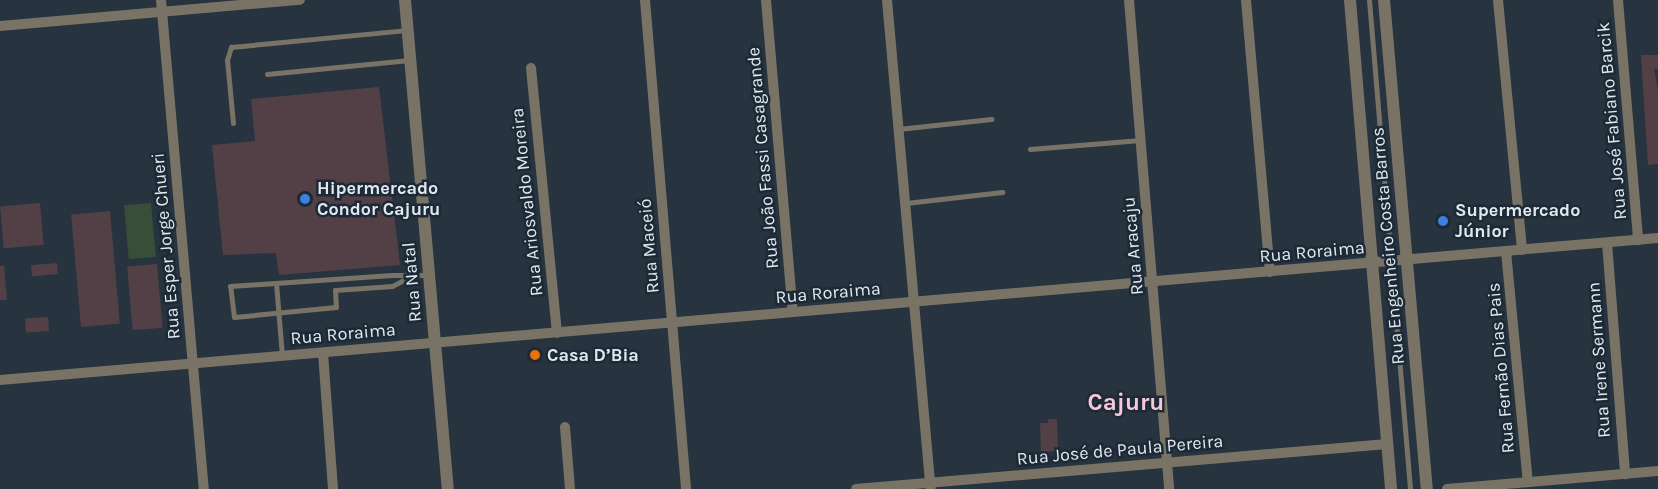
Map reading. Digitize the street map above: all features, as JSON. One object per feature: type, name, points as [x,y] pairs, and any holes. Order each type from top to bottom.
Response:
[{"type":"street","name":"Rua Esper Jorge Chueri","points":[[161,0],[204,489]]},
{"type":"street","points":[[0,26],[300,0]]},
{"type":"street","name":"Rua Natal","points":[[405,0],[448,489]]},
{"type":"street","name":"Rua Maceió","points":[[645,0],[686,489]]},
{"type":"street","name":"Rua João Fassi Casagrande","points":[[766,0],[793,312]]},
{"type":"street","points":[[887,0],[896,129],[931,486]]},
{"type":"street","name":"Rua Aracaju","points":[[1129,0],[1169,489]]},
{"type":"street","points":[[1246,0],[1270,272]]},
{"type":"street","name":"Rua Engenheiro Costa Barros","points":[[1350,0],[1391,489]]},
{"type":"street","name":"Rua Engenheiro Costa Barros","points":[[1384,0],[1427,489]]},
{"type":"street","points":[[1498,0],[1522,250]]},
{"type":"street","name":"Rua José Fabiano Barcik","points":[[1618,0],[1638,240]]},
{"type":"street","name":"Rua Ariosvaldo Moreira","points":[[531,68],[557,333]]},
{"type":"street","name":"Rua Roraima","points":[[0,380],[1658,238]]},
{"type":"street","name":"Rua Irene Sermann","points":[[1607,243],[1625,474]]},
{"type":"street","name":"Rua Fernão Dias Pais","points":[[1506,251],[1528,482]]},
{"type":"street","points":[[322,353],[333,489]]},
{"type":"street","points":[[565,427],[570,489]]},
{"type":"street","name":"Rua José de Paula Pereira","points":[[856,489],[931,486],[1387,444]]},
{"type":"street","points":[[1447,489],[1658,471]]},
{"type":"lane","points":[[1369,0],[1410,489]]},
{"type":"lane","points":[[233,123],[227,60],[231,46],[408,30]]},
{"type":"lane","points":[[267,74],[411,60]]},
{"type":"lane","points":[[896,129],[991,119]]},
{"type":"lane","points":[[1030,149],[1141,140]]},
{"type":"lane","points":[[904,203],[1002,192]]},
{"type":"lane","points":[[411,276],[392,285],[336,290],[336,307],[234,316],[230,286],[276,283],[430,275]]},
{"type":"lane","points":[[276,283],[282,356]]},
{"type":"green space","points":[[151,203],[156,257],[129,259],[124,205]]},
{"type":"building","points":[[1641,55],[1658,55],[1658,69],[1654,69],[1658,90],[1658,164],[1648,165]]},
{"type":"building","name":"Hipermercado Condor Cajuru","points":[[379,87],[400,265],[279,275],[276,253],[223,255],[212,145],[255,141],[251,99]]},
{"type":"building","points":[[40,203],[44,245],[4,248],[0,206]]},
{"type":"building","points":[[110,211],[120,324],[81,327],[71,214]]},
{"type":"building","points":[[57,263],[58,274],[32,276],[31,265]]},
{"type":"building","points":[[157,264],[163,328],[133,330],[127,267]]},
{"type":"building","points":[[0,266],[4,266],[7,300],[0,300]]},
{"type":"building","points":[[48,317],[49,331],[26,333],[25,319]]},
{"type":"building","points":[[1048,419],[1057,419],[1058,451],[1041,452],[1040,423],[1048,423]]},
{"type":"place","name":"Hipermercado Condor Cajuru","points":[[305,199]]},
{"type":"place","name":"Supermercado Júnior","points":[[1443,221]]},
{"type":"place","name":"Casa D’Bia","points":[[535,355]]},
{"type":"district","name":"Cajuru","points":[[1126,403]]}]
